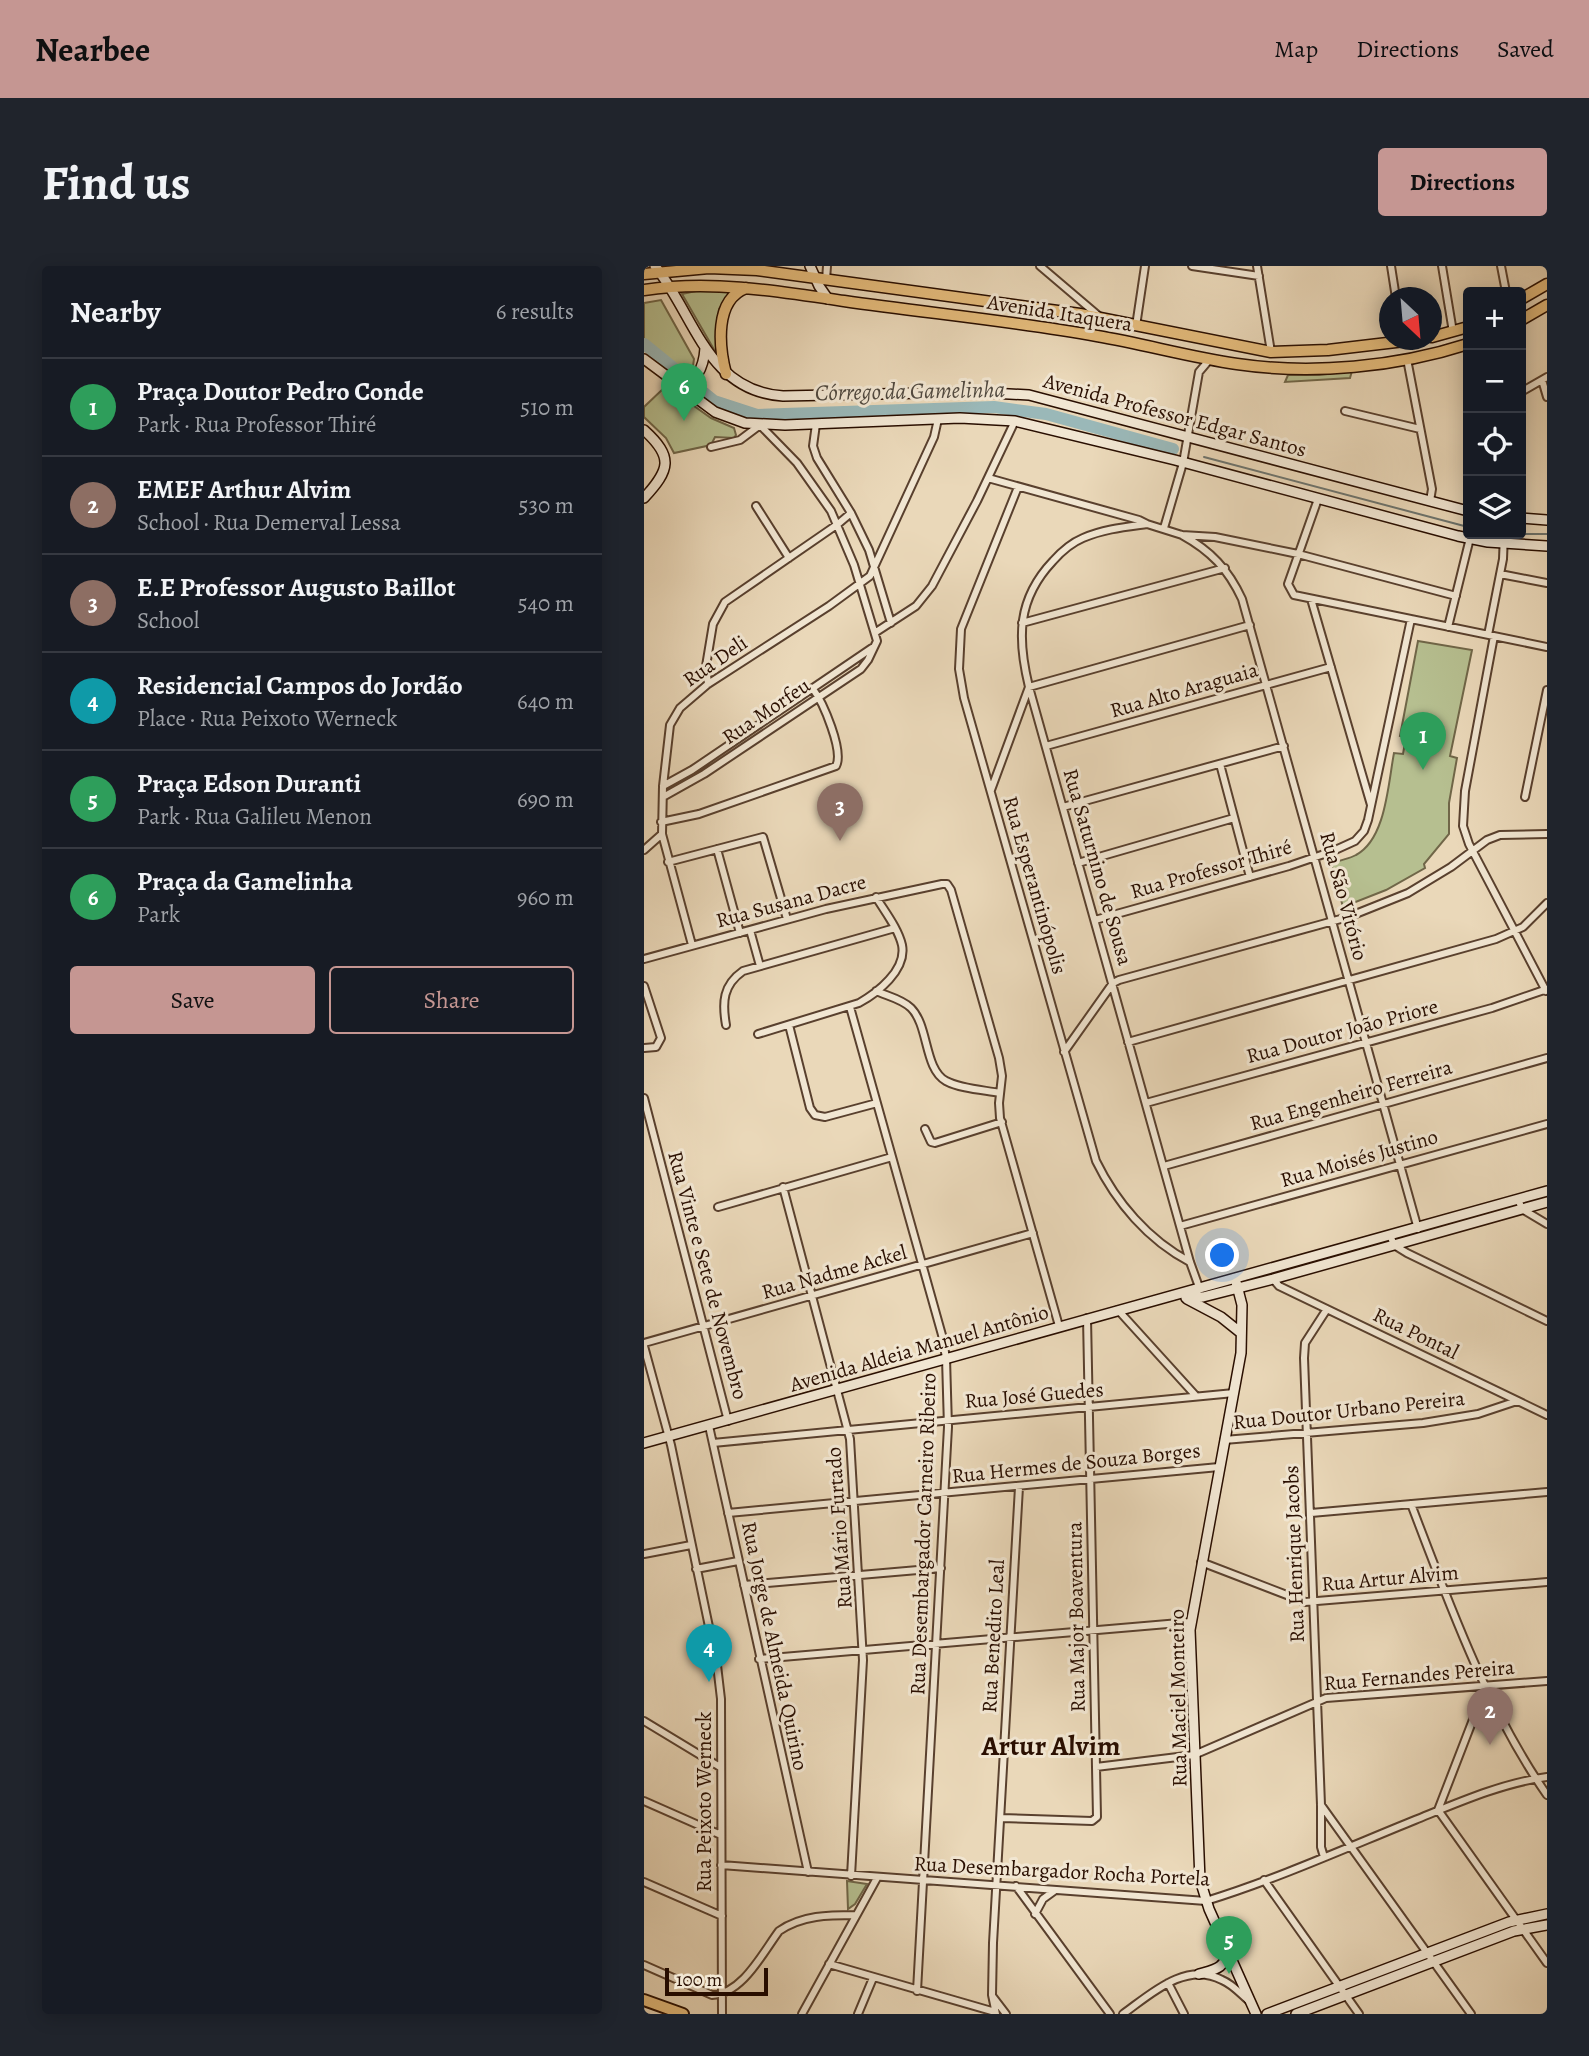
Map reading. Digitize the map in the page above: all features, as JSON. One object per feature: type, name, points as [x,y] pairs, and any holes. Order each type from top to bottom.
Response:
[{"type":"highway","points":[[644,2000],[683,2014]]},
{"type":"main road","name":"Avenida Itaquera","points":[[644,274],[658,269],[731,267],[814,273],[1101,317],[1136,327],[1271,352],[1328,350],[1379,343]]},
{"type":"main road","name":"Avenida Professor Edgar Santos","points":[[658,269],[705,348],[726,374],[745,387],[776,396],[974,391],[1029,395],[1463,510]]},
{"type":"main road","points":[[814,273],[828,299]]},
{"type":"main road","points":[[1526,296],[1547,284]]},
{"type":"main road","name":"Avenida Itaquera","points":[[644,290],[669,286],[746,288],[1097,336],[1210,359],[1295,370],[1329,369],[1407,359],[1463,345]]},
{"type":"main road","points":[[726,374],[721,348],[723,317],[733,296],[746,288]]},
{"type":"main road","points":[[1526,317],[1547,305]]},
{"type":"main road","points":[[1442,335],[1463,329]]},
{"type":"main road","points":[[670,380],[682,384],[694,379],[701,368],[705,348]]},
{"type":"main road","name":"Avenida Professor Edgar Santos","points":[[644,359],[715,412],[733,420],[760,425],[994,418],[1014,421],[1463,536]]},
{"type":"main road","points":[[644,430],[663,449],[666,462],[662,477],[644,498]]},
{"type":"main road","points":[[1526,518],[1547,520]]},
{"type":"main road","name":"Avenida Professor Edgar Santos","points":[[1510,539],[1547,546]]},
{"type":"main road","points":[[1201,1292],[1235,1278],[1390,1235],[1419,1232],[1520,1204],[1547,1191]]},
{"type":"main road","points":[[1520,1204],[1547,1202]]},
{"type":"main road","points":[[1201,1292],[1238,1288],[1273,1279],[1394,1245],[1419,1232]]},
{"type":"main road","name":"Rua Maciel Monteiro","points":[[1235,1278],[1242,1305],[1241,1353],[1191,1622],[1194,1755],[1200,1880],[1206,1901],[1256,2014]]},
{"type":"main road","points":[[1201,1292],[1219,1316]]},
{"type":"main road","name":"Avenida Aldeia Manuel Antônio","points":[[644,1443],[1087,1318],[1201,1292]]},
{"type":"main road","points":[[1183,1296],[1219,1316],[1241,1333]]},
{"type":"main road","points":[[1219,1316],[1236,1313],[1242,1305]]},
{"type":"main road","points":[[1296,2014],[1517,1921],[1547,1914]]},
{"type":"main road","points":[[1267,2014],[1340,1986],[1431,1957],[1523,1929],[1547,1925]]},
{"type":"main road","points":[[1199,1974],[1219,1968],[1226,1961],[1229,1949]]},
{"type":"street","points":[[814,273],[827,266]]},
{"type":"street","points":[[1041,266],[1101,317]]},
{"type":"street","points":[[1136,327],[1145,266]]},
{"type":"street","points":[[1192,266],[1259,276]]},
{"type":"street","points":[[1257,266],[1271,352]]},
{"type":"street","points":[[1391,266],[1394,287]]},
{"type":"street","points":[[1442,266],[1453,332]]},
{"type":"street","points":[[1501,266],[1505,287]]},
{"type":"street","points":[[1164,528],[1184,463],[1199,372],[1194,356]]},
{"type":"street","points":[[1199,372],[1210,359]]},
{"type":"street","points":[[1407,359],[1432,489],[1430,501]]},
{"type":"street","points":[[1526,389],[1544,378],[1547,397]]},
{"type":"street","points":[[1345,411],[1420,429]]},
{"type":"street","name":"Rua Deli","points":[[692,945],[662,834],[663,786],[670,724],[685,703],[708,684],[870,576],[934,438],[938,419]]},
{"type":"street","points":[[760,425],[797,463],[838,524],[876,632],[916,606],[932,586],[1014,421]]},
{"type":"street","points":[[816,424],[813,446],[817,458],[870,550],[891,623]]},
{"type":"street","name":"Avenida Professor Edgar Santos","points":[[711,447],[740,440],[760,425]]},
{"type":"street","points":[[988,478],[1164,528],[1204,547],[1225,568],[1022,623]]},
{"type":"street","name":"Rua Esperantinópolis","points":[[1018,487],[967,610],[958,649],[964,698],[1096,1161],[1125,1208],[1166,1248],[1190,1262]]},
{"type":"street","points":[[1318,499],[1292,571],[1289,589],[1294,595],[1547,647]]},
{"type":"street","points":[[756,506],[789,558]]},
{"type":"street","points":[[708,684],[706,666],[713,624],[718,611],[734,594],[851,513]]},
{"type":"street","name":"Rua Saturnino de Sousa","points":[[1147,524],[1106,530],[1080,539],[1048,566],[1027,598],[1022,623],[1023,655],[1029,687],[1128,1042],[1190,1262],[1201,1292]]},
{"type":"street","points":[[1182,535],[1215,537],[1298,554],[1456,596]]},
{"type":"street","points":[[1448,627],[1470,539]]},
{"type":"street","points":[[1505,539],[1465,791],[1463,826],[1472,850],[1546,990]]},
{"type":"street","name":"Rua São Vitório","points":[[1225,568],[1242,598],[1250,625],[1419,1232]]},
{"type":"street","points":[[1500,574],[1547,583]]},
{"type":"street","points":[[1311,599],[1371,807]]},
{"type":"street","name":"Rua Professor Thiré","points":[[1095,919],[1315,858],[1356,841],[1364,831],[1371,807],[1411,619]]},
{"type":"street","points":[[990,790],[1029,687],[1250,625]]},
{"type":"street","name":"Rua Morfeu","points":[[663,797],[704,774],[861,669],[877,641],[876,632]]},
{"type":"street","points":[[663,786],[692,771],[872,648]]},
{"type":"street","name":"Rua Alto Araguaia","points":[[1046,746],[1331,667]]},
{"type":"street","points":[[662,822],[699,814],[832,769],[839,763],[840,757],[820,697],[813,688]]},
{"type":"street","points":[[1525,797],[1547,690]]},
{"type":"street","points":[[1063,807],[1284,746]]},
{"type":"street","points":[[1220,764],[1250,877]]},
{"type":"street","points":[[1079,863],[1234,818]]},
{"type":"street","points":[[644,850],[662,834]]},
{"type":"street","points":[[1064,1052],[1112,984],[1132,975],[1332,922],[1384,904],[1408,893],[1451,867],[1487,840],[1500,835],[1547,834]]},
{"type":"street","points":[[668,862],[763,837],[788,919]]},
{"type":"street","points":[[717,849],[740,933]]},
{"type":"street","name":"Rua Susana Dacre","points":[[644,959],[876,897],[923,886],[947,885],[951,890],[999,1058],[1002,1076],[1000,1093]]},
{"type":"street","points":[[758,1034],[850,1007],[876,991],[893,973],[901,957],[901,942],[876,897]]},
{"type":"street","points":[[1128,1042],[1515,932],[1531,922],[1547,903]]},
{"type":"street","points":[[726,1025],[724,1000],[727,988],[735,977],[760,966],[895,928]]},
{"type":"street","points":[[750,930],[760,966]]},
{"type":"street","points":[[644,986],[661,1038],[656,1047],[644,1048]]},
{"type":"street","name":"Rua Doutor João Priore","points":[[1146,1103],[1546,990]]},
{"type":"street","points":[[876,991],[912,1009],[919,1021],[936,1071],[944,1080],[1000,1093],[998,1109],[1059,1326]]},
{"type":"street","name":"Rua Desembargador Carneiro Ribeiro","points":[[850,1007],[923,1265],[946,1358],[949,1421],[917,1991]]},
{"type":"street","points":[[789,1025],[810,1108],[815,1115],[825,1117],[877,1103]]},
{"type":"street","name":"Rua Engenheiro Ferreira","points":[[1164,1166],[1547,1058]]},
{"type":"street","name":"Rua Vinte e Sete de Novembro","points":[[644,1098],[702,1326],[729,1420]]},
{"type":"street","points":[[925,1129],[931,1142],[935,1143],[1002,1122]]},
{"type":"street","name":"Rua Moisés Justino","points":[[1180,1226],[1547,1124]]},
{"type":"street","points":[[718,1207],[892,1157]]},
{"type":"street","name":"Rua Mário Furtado","points":[[783,1187],[849,1430],[863,1650],[851,1876]]},
{"type":"street","points":[[1520,1204],[1547,1224]]},
{"type":"street","name":"Rua Nadme Ackel","points":[[644,1345],[702,1326],[1033,1233]]},
{"type":"street","points":[[1390,1235],[1394,1245],[1407,1253],[1547,1321]]},
{"type":"street","name":"Rua Pontal","points":[[1273,1279],[1279,1286],[1547,1415]]},
{"type":"street","name":"Rua Henrique Jacobs","points":[[1324,1857],[1321,1847],[1304,1345],[1327,1309]]},
{"type":"street","points":[[1118,1310],[1196,1396]]},
{"type":"street","name":"Rua Major Boaventura","points":[[1001,1818],[1094,1820],[1097,1817],[1087,1318]]},
{"type":"street","name":"Rua Peixoto Werneck","points":[[644,1345],[668,1436],[717,1665],[721,1699],[722,2014]]},
{"type":"street","name":"Rua José Guedes","points":[[713,1443],[1234,1393]]},
{"type":"street","name":"Rua Doutor Urbano Pereira","points":[[1224,1440],[1452,1419],[1478,1414],[1517,1401]]},
{"type":"street","name":"Rua Jorge de Almeida Quirino","points":[[709,1426],[808,1872]]},
{"type":"street","name":"Rua Hermes de Souza Borges","points":[[728,1513],[1219,1467]]},
{"type":"street","name":"Rua Benedito Leal","points":[[996,2013],[992,1995],[996,1885],[1019,1487]]},
{"type":"street","points":[[1311,1513],[1544,1492],[1547,1501]]},
{"type":"street","points":[[1411,1504],[1486,1686],[1547,1795]]},
{"type":"street","points":[[644,1554],[691,1545]]},
{"type":"street","points":[[696,1569],[738,1561]]},
{"type":"street","name":"Rua Artur Alvim","points":[[1201,1562],[1299,1601],[1313,1602],[1547,1582]]},
{"type":"street","points":[[744,1585],[941,1568]]},
{"type":"street","points":[[759,1659],[1191,1622]]},
{"type":"street","name":"Rua Fernandes Pereira","points":[[1096,1767],[1194,1755],[1326,1698],[1547,1681]]},
{"type":"street","points":[[1486,1686],[1438,1810],[1547,1963]]},
{"type":"street","points":[[644,1721],[720,1767]]},
{"type":"street","name":"Rua Desembargador Rocha Portela","points":[[721,1865],[1206,1901],[1324,1857],[1438,1810],[1536,1778],[1547,1777]]},
{"type":"street","points":[[644,1801],[720,1835]]},
{"type":"street","points":[[1321,1805],[1471,2014]]},
{"type":"street","points":[[802,2014],[877,1878]]},
{"type":"street","points":[[1264,1880],[1359,2014]]},
{"type":"street","points":[[644,1882],[722,1916]]},
{"type":"street","points":[[1016,1886],[1110,2014]]},
{"type":"street","points":[[1035,1914],[1043,1899],[1055,1890]]},
{"type":"street","points":[[644,1965],[712,1995],[723,1994],[738,1986],[779,1931],[785,1927],[811,1918],[856,1915]]},
{"type":"street","points":[[829,1964],[996,2013]]},
{"type":"street","points":[[1123,2014],[1181,1976],[1199,1974],[1222,1979],[1252,2004]]},
{"type":"street","points":[[858,2014],[873,1978]]},
{"type":"street","points":[[1168,1983],[1184,2014]]},
{"type":"street","points":[[992,1995],[1006,2014]]},
{"type":"green space","points":[[696,291],[730,291],[719,309],[716,353],[682,294]]},
{"type":"green space","points":[[661,300],[694,359],[693,366],[684,373],[679,373],[644,343],[644,303]]},
{"type":"green space","points":[[1352,371],[1350,378],[1285,382],[1288,375]]},
{"type":"green space","points":[[666,386],[711,418],[734,428],[734,438],[715,437],[711,445],[674,453],[666,438],[644,417],[644,407]]},
{"type":"green space","points":[[1418,641],[1472,650],[1450,756],[1457,758],[1449,803],[1449,834],[1424,864],[1425,868],[1386,890],[1343,907],[1331,864],[1353,856],[1366,847],[1380,824],[1394,753],[1403,754],[1406,737],[1400,736]]},
{"type":"green space","points":[[847,1881],[867,1884],[855,1904],[848,1909]]},
{"type":"waterway","name":"Córrego da Gamelinha","points":[[644,344],[687,379]]},
{"type":"waterway","name":"Córrego da Gamelinha","points":[[693,384],[714,401],[757,415],[994,407],[1046,414],[1173,449]]},
{"type":"waterway","name":"Córrego da Gamelinha","points":[[1204,457],[1463,526]]},
{"type":"waterway","name":"Córrego da Gamelinha","points":[[1526,534],[1547,534]]},
{"type":"place","name":"Praça da Gamelinha","points":[[684,421]]},
{"type":"place","name":"Praça Doutor Pedro Conde","points":[[1423,770]]},
{"type":"place","name":"E.E Professor Augusto Baillot","points":[[840,841]]},
{"type":"place","name":"Residencial Campos do Jordão","points":[[709,1682]]},
{"type":"place","name":"EMEF Arthur Alvim","points":[[1490,1745]]},
{"type":"place","name":"Praça Edson Duranti","points":[[1229,1974]]},
{"type":"district","name":"Artur Alvim","points":[[1051,1746]]}]
